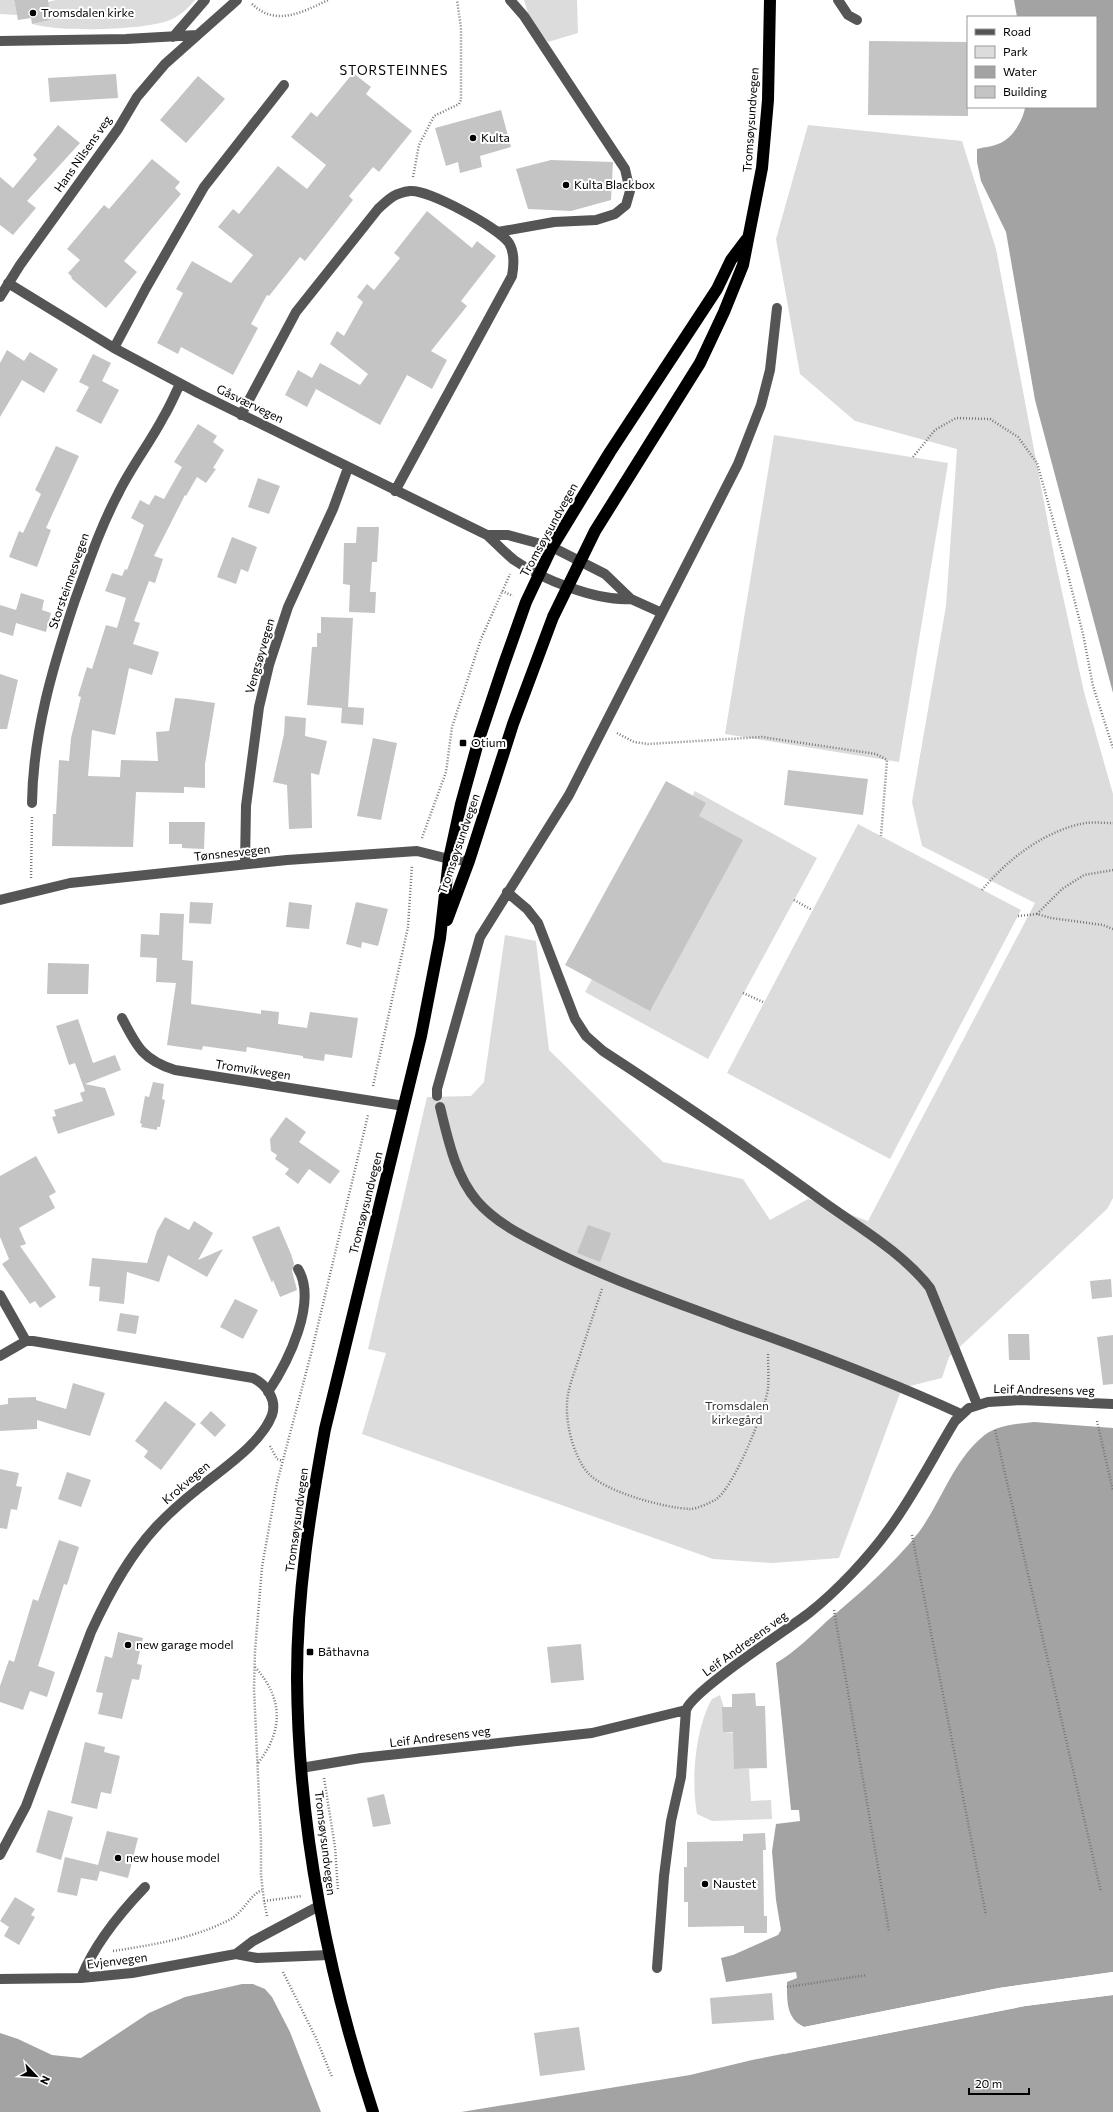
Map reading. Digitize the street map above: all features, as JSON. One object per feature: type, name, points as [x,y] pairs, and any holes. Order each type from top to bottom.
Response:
[{"type":"highway","name":"Tromsøysundvegen","points":[[440,938],[468,860],[513,724],[553,617],[595,531],[700,363],[734,289],[743,265],[746,240],[758,194],[762,168],[768,100],[770,0]]},
{"type":"highway","name":"Tromsøysundvegen","points":[[373,2112],[354,2056],[329,1955],[319,1906],[301,1768],[297,1677],[300,1613],[313,1493],[327,1422],[421,1036],[440,938],[449,859],[478,739],[524,609],[552,547],[610,452],[717,289],[731,260],[746,240]]},
{"type":"street","points":[[173,37],[204,0]]},
{"type":"street","name":"Hans Nilsens veg","points":[[0,296],[118,130],[137,97],[166,64],[237,0]]},
{"type":"street","points":[[498,232],[554,222],[596,220],[615,214],[626,204],[630,191],[626,169],[524,16],[510,0]]},
{"type":"street","points":[[838,0],[848,15],[857,20]]},
{"type":"street","points":[[0,42],[197,35]]},
{"type":"street","points":[[114,348],[146,288],[204,187],[284,84]]},
{"type":"street","points":[[241,415],[296,312],[378,209],[394,194],[411,191],[429,195],[462,210],[498,232],[509,244],[515,261],[512,276],[395,491]]},
{"type":"street","name":"Gåsværvegen","points":[[8,283],[114,348],[180,384],[348,468],[487,535],[516,561],[539,573],[567,586],[615,600],[631,599]]},
{"type":"street","points":[[437,1093],[480,937],[569,795],[606,727],[738,464],[761,405],[770,370],[777,308]]},
{"type":"street","name":"Storsteinnesvegen","points":[[32,803],[33,769],[46,698],[65,630],[101,529],[137,458],[164,416],[180,384]]},
{"type":"street","name":"Vengsøyvegen","points":[[245,864],[246,806],[259,707],[269,665],[288,607],[333,509],[348,468]]},
{"type":"street","name":"Gåsværvegen","points":[[487,535],[508,535],[552,547],[611,578],[631,599]]},
{"type":"street","points":[[631,599],[662,613]]},
{"type":"street","name":"Tønsnesvegen","points":[[0,900],[70,883],[245,864],[357,854],[417,852],[449,859],[468,860]]},
{"type":"street","points":[[507,892],[527,909],[538,923],[575,1019],[586,1036],[603,1051],[735,1138],[862,1229],[918,1272],[930,1288],[977,1404]]},
{"type":"street","name":"Tromvikvegen","points":[[122,1018],[141,1051],[166,1067],[284,1088],[404,1106]]},
{"type":"street","points":[[440,1107],[448,1138],[460,1174],[476,1200],[492,1216],[526,1237],[607,1276],[916,1393],[961,1414]]},
{"type":"street","points":[[0,1356],[26,1341],[46,1342],[254,1378],[259,1381],[268,1392],[279,1376],[302,1318],[305,1290],[303,1277],[298,1269]]},
{"type":"street","points":[[0,1295],[26,1341]]},
{"type":"street","name":"Krokvegen","points":[[0,1855],[26,1806],[91,1632],[114,1586],[140,1545],[156,1527],[197,1489],[236,1458],[262,1432],[273,1409],[268,1392]]},
{"type":"street","name":"Leif Andresens veg","points":[[301,1768],[324,1764],[592,1733],[686,1710],[690,1702],[713,1682],[820,1604],[873,1549],[902,1509],[961,1414],[977,1404],[1020,1400],[1113,1404]]},
{"type":"street","points":[[657,1968],[664,1876],[672,1821],[681,1777],[686,1710]]},
{"type":"street","points":[[81,1978],[91,1955],[133,1900],[145,1887]]},
{"type":"street","name":"Evjenvegen","points":[[236,1954],[253,1941],[319,1906]]},
{"type":"street","name":"Evjenvegen","points":[[0,1979],[81,1978],[145,1971],[236,1954],[258,1958],[329,1955]]},
{"type":"path","points":[[247,0],[262,12],[288,16],[306,12],[328,0]]},
{"type":"path","points":[[411,191],[419,145],[434,116],[459,104],[461,100],[461,28],[457,0]]},
{"type":"path","points":[[913,457],[935,430],[956,418],[990,418],[1018,437],[1037,463],[1068,574],[1093,686],[1113,748]]},
{"type":"path","points":[[269,1924],[262,1890],[255,1666],[262,1567],[272,1508],[353,1182],[408,927],[410,874],[446,772],[452,727],[482,639],[511,572]]},
{"type":"path","points":[[606,727],[634,742],[648,744],[762,737],[876,754],[887,760],[881,836]]},
{"type":"path","points":[[30,892],[32,803]]},
{"type":"path","points":[[982,890],[1004,866],[1025,849],[1057,833],[1085,823],[1113,823]]},
{"type":"path","points":[[1037,914],[1062,889],[1084,875],[1113,870]]},
{"type":"path","points":[[794,900],[812,910]]},
{"type":"path","points":[[1018,916],[1037,914],[1051,918],[1103,925],[1113,929]]},
{"type":"path","points":[[743,993],[763,1002]]},
{"type":"path","points":[[607,1276],[573,1376],[566,1404],[568,1422],[576,1453],[588,1473],[605,1485],[634,1497],[665,1506],[691,1509],[716,1499],[729,1486],[751,1439],[768,1390],[768,1336]]},
{"type":"path","points":[[1097,1421],[1113,1491]]},
{"type":"path","points":[[995,1430],[1101,1892]]},
{"type":"path","points":[[912,1535],[986,1916]]},
{"type":"path","points":[[834,1606],[889,1931]]},
{"type":"path","points":[[255,1666],[272,1689],[276,1713],[274,1737],[270,1747],[258,1763]]},
{"type":"path","points":[[324,1764],[324,1786],[335,1847],[338,1890]]},
{"type":"path","points":[[91,1955],[157,1943],[209,1928],[242,1911],[256,1893],[262,1890]]},
{"type":"path","points":[[264,1901],[302,1896]]},
{"type":"path","points":[[282,1968],[316,2038],[332,2077]]},
{"type":"path","points":[[787,1987],[867,1975]]},
{"type":"green space","points":[[0,0],[14,0],[17,15],[0,14]]},
{"type":"green space","points":[[56,0],[195,0],[188,8],[170,20],[147,25],[114,29],[77,29],[44,27],[32,24],[51,20],[48,4],[43,3]]},
{"type":"green space","points":[[524,0],[577,0],[578,33],[548,42],[530,19]]},
{"type":"green space","name":"Tromsdalen kirkegård","points":[[808,125],[962,141],[996,249],[1055,560],[1084,692],[1113,794],[1113,1198],[1107,1209],[949,1357],[942,1378],[902,1388],[839,1558],[772,1563],[713,1559],[362,1434],[386,1353],[368,1349],[427,1097],[471,1096],[484,1082],[505,935],[536,941],[549,1050],[663,1162],[743,1179],[770,1220],[808,1199],[868,1221],[1035,903],[922,846],[912,802],[946,606],[957,449],[855,421],[800,374],[776,239]]},
{"type":"green space","points":[[774,435],[948,463],[899,762],[725,734]]},
{"type":"green space","points":[[695,791],[817,858],[708,1059],[585,992]]},
{"type":"green space","points":[[858,824],[1021,910],[890,1159],[727,1073]]},
{"type":"green space","points":[[720,1695],[724,1708],[725,1732],[734,1733],[735,1769],[749,1769],[751,1801],[771,1800],[772,1819],[712,1821],[697,1814],[694,1786],[698,1740],[706,1711],[712,1699]]},
{"type":"water","points":[[1014,0],[1113,0],[1113,693],[1035,400],[1006,232],[981,181],[977,162],[977,149],[1001,143],[1008,138],[1018,126],[1025,108],[1097,108],[1097,16],[1017,16]]},
{"type":"water","points":[[1034,1422],[1113,1428],[1113,1972],[999,1988],[804,2027],[794,2019],[791,2014],[787,1996],[787,1982],[797,1978],[796,1972],[726,1982],[721,1958],[733,1955],[778,1935],[781,1930],[776,1900],[772,1851],[776,1824],[800,1821],[799,1810],[791,1810],[776,1663],[803,1644],[875,1579],[909,1544],[927,1520],[962,1460],[980,1439],[998,1428]]},
{"type":"water","points":[[242,1984],[253,1984],[265,1989],[272,1997],[290,2032],[321,2112],[0,2112],[0,2033],[18,2039],[52,2055],[81,2058],[149,2013],[185,1997]]},
{"type":"water","points":[[1113,1995],[1113,2112],[461,2112],[690,2075],[752,2060],[1025,2006]]},
{"type":"pier","points":[[1113,1972],[1113,1974],[1000,1990],[804,2029],[794,2024],[795,2022],[804,2027],[999,1988]]},
{"type":"pier","points":[[1113,1993],[1113,1995],[1025,2006],[784,2054],[785,2052],[1024,2004]]},
{"type":"building","name":"Tromsdalen kirke","points":[[14,0],[48,0],[51,20],[32,24],[31,18],[18,20]]},
{"type":"building","points":[[869,41],[967,42],[968,116],[868,115]]},
{"type":"building","points":[[353,73],[371,87],[366,94],[412,131],[379,172],[373,167],[349,196],[353,200],[305,261],[300,257],[269,296],[267,295],[251,324],[258,328],[233,375],[181,347],[178,354],[157,343],[183,293],[176,289],[192,261],[231,283],[253,255],[218,227],[233,209],[239,214],[278,166],[307,189],[326,165],[291,137],[311,112],[317,117]]},
{"type":"building","points":[[116,74],[118,98],[50,102],[48,78]]},
{"type":"building","points":[[198,76],[225,99],[186,143],[160,120]]},
{"type":"building","name":"Kulta","points":[[501,110],[511,147],[480,156],[482,167],[460,173],[458,162],[446,166],[435,128]]},
{"type":"building","points":[[58,125],[80,143],[27,201],[36,208],[13,235],[0,225],[0,177],[13,188],[37,159],[33,155]]},
{"type":"building","points":[[152,159],[180,182],[175,188],[181,194],[124,261],[137,272],[106,308],[71,278],[72,277],[68,273],[80,260],[67,249],[104,205],[109,209]]},
{"type":"building","name":"Kulta Blackbox","points":[[551,160],[613,162],[611,200],[571,211],[528,209],[516,169]]},
{"type":"building","points":[[427,211],[472,248],[477,241],[496,256],[461,301],[467,306],[431,351],[447,360],[432,389],[407,375],[380,425],[316,389],[307,407],[285,395],[298,370],[312,378],[320,363],[360,385],[368,374],[330,344],[337,331],[344,336],[363,302],[357,297],[367,284],[374,290],[400,258],[394,253]]},
{"type":"building","points":[[7,350],[24,361],[30,352],[58,369],[44,393],[22,380],[0,417],[0,363]]},
{"type":"building","points":[[93,354],[111,363],[102,381],[119,390],[101,424],[76,411],[89,387],[79,382]]},
{"type":"building","points":[[198,424],[217,436],[213,442],[224,450],[213,468],[216,469],[206,483],[197,477],[186,496],[185,495],[154,556],[163,559],[155,583],[149,581],[134,621],[140,623],[133,644],[159,652],[152,675],[129,668],[115,735],[92,730],[88,776],[120,777],[121,760],[158,761],[156,732],[169,731],[175,698],[187,699],[215,703],[205,764],[205,788],[184,787],[184,793],[136,792],[133,847],[52,846],[53,814],[56,814],[59,760],[69,761],[71,738],[81,697],[78,696],[87,667],[92,669],[106,625],[117,628],[126,598],[105,591],[112,573],[122,576],[125,569],[127,570],[144,525],[131,518],[140,500],[149,505],[155,495],[164,499],[182,467],[174,462]]},
{"type":"building","points":[[56,446],[79,456],[46,528],[51,530],[37,567],[9,557],[19,531],[23,533],[41,494],[35,490]]},
{"type":"building","points":[[258,478],[280,486],[269,514],[248,507]]},
{"type":"building","points":[[357,527],[379,527],[377,562],[372,562],[370,592],[376,592],[375,613],[349,612],[350,585],[343,584],[344,543],[356,543]]},
{"type":"building","points":[[232,537],[257,547],[248,572],[241,569],[236,584],[217,577]]},
{"type":"building","points":[[21,593],[44,600],[42,610],[51,613],[46,632],[16,623],[13,636],[0,632],[0,605],[16,610]]},
{"type":"building","points":[[321,617],[353,618],[348,707],[364,708],[363,725],[341,723],[342,708],[307,705],[312,647],[317,647],[317,633],[321,633]]},
{"type":"building","points":[[0,674],[18,680],[7,729],[0,729]]},
{"type":"building","points":[[285,716],[306,718],[305,736],[327,741],[319,775],[311,773],[312,828],[289,829],[287,785],[273,782],[284,734]]},
{"type":"building","points":[[373,738],[397,743],[381,820],[357,816]]},
{"type":"building","points":[[788,770],[868,779],[863,815],[784,805]]},
{"type":"building","points":[[666,781],[706,803],[699,816],[743,840],[650,1011],[565,965]]},
{"type":"building","points":[[169,822],[205,822],[204,849],[182,848],[182,844],[169,844]]},
{"type":"building","points":[[190,902],[213,903],[211,924],[189,923]]},
{"type":"building","points":[[289,902],[312,905],[309,929],[286,927]]},
{"type":"building","points":[[356,902],[388,909],[378,946],[362,942],[361,948],[346,944]]},
{"type":"building","points":[[160,913],[184,914],[182,960],[193,961],[191,1004],[261,1014],[261,1010],[279,1012],[278,1024],[307,1028],[310,1012],[358,1018],[352,1058],[325,1054],[324,1061],[247,1047],[246,1052],[203,1046],[202,1050],[167,1045],[176,983],[156,982],[157,958],[140,957],[141,934],[159,935]]},
{"type":"building","points":[[48,963],[89,964],[88,994],[47,994]]},
{"type":"building","points":[[78,1019],[93,1063],[115,1055],[121,1070],[85,1084],[105,1088],[115,1115],[58,1134],[52,1117],[56,1116],[54,1110],[83,1101],[80,1093],[85,1091],[75,1063],[69,1065],[56,1026]]},
{"type":"building","points":[[153,1082],[164,1084],[162,1099],[165,1100],[160,1127],[157,1127],[157,1130],[141,1127],[142,1124],[140,1123],[145,1096],[149,1097]]},
{"type":"building","points":[[286,1117],[306,1132],[299,1142],[340,1171],[330,1184],[309,1169],[298,1184],[285,1174],[289,1169],[275,1159],[277,1155],[271,1151],[270,1139]]},
{"type":"building","points":[[36,1156],[56,1192],[49,1196],[55,1208],[19,1228],[26,1244],[20,1246],[56,1297],[40,1308],[35,1301],[30,1304],[2,1264],[9,1259],[0,1237],[0,1176]]},
{"type":"building","points":[[165,1217],[189,1230],[194,1221],[213,1233],[198,1260],[223,1249],[207,1277],[168,1255],[159,1282],[127,1272],[124,1304],[99,1301],[100,1287],[89,1286],[92,1258],[147,1263],[157,1231]]},
{"type":"building","points":[[588,1225],[611,1233],[600,1262],[577,1253]]},
{"type":"building","points":[[279,1226],[294,1264],[292,1271],[297,1290],[280,1297],[273,1280],[272,1283],[252,1237]]},
{"type":"building","points":[[1111,1279],[1112,1297],[1092,1299],[1090,1281]]},
{"type":"building","points":[[235,1299],[258,1310],[243,1339],[220,1327]]},
{"type":"building","points":[[120,1313],[139,1316],[136,1334],[117,1331]]},
{"type":"building","points":[[1008,1334],[1029,1334],[1030,1360],[1009,1360]]},
{"type":"building","points":[[1113,1335],[1113,1384],[1103,1385],[1097,1337]]},
{"type":"building","points":[[73,1383],[105,1393],[90,1436],[37,1420],[37,1429],[0,1431],[0,1405],[8,1404],[8,1398],[36,1397],[36,1400],[66,1409]]},
{"type":"building","points":[[165,1401],[196,1424],[161,1470],[144,1457],[148,1451],[135,1441]]},
{"type":"building","points":[[211,1411],[226,1425],[215,1437],[200,1423]]},
{"type":"building","points":[[0,1469],[19,1473],[16,1486],[22,1487],[17,1510],[11,1509],[7,1529],[0,1528]]},
{"type":"building","points":[[67,1472],[91,1480],[81,1507],[58,1499]]},
{"type":"building","points":[[59,1540],[79,1547],[67,1585],[64,1584],[38,1666],[55,1672],[47,1697],[30,1691],[23,1710],[0,1702],[0,1686],[9,1660],[14,1662],[33,1599],[38,1601]]},
{"type":"building","points":[[118,1632],[143,1638],[137,1664],[142,1665],[139,1680],[132,1679],[122,1719],[98,1714],[103,1693],[96,1692],[105,1656],[112,1658]]},
{"type":"building","points":[[581,1644],[584,1680],[551,1683],[547,1647]]},
{"type":"building","points":[[755,1693],[756,1706],[765,1706],[767,1768],[734,1769],[733,1732],[723,1732],[722,1707],[732,1707],[732,1694]]},
{"type":"building","points":[[85,1742],[105,1747],[104,1752],[120,1756],[111,1794],[101,1792],[97,1809],[71,1803]]},
{"type":"building","points":[[384,1794],[391,1824],[373,1827],[367,1798]]},
{"type":"building","points":[[48,1810],[73,1817],[61,1860],[36,1852]]},
{"type":"building","points":[[107,1831],[138,1838],[128,1878],[100,1871],[97,1881],[81,1878],[77,1896],[57,1892],[65,1857],[98,1865]]},
{"type":"building","points":[[765,1833],[766,1850],[763,1850],[764,1916],[767,1916],[767,1933],[744,1933],[744,1926],[688,1927],[688,1902],[684,1902],[684,1867],[687,1867],[687,1842],[743,1841],[743,1834]]},
{"type":"building","points":[[15,1897],[35,1909],[31,1915],[35,1917],[19,1945],[4,1936],[9,1927],[0,1921]]},
{"type":"building","points":[[772,1993],[774,2020],[712,2024],[710,1998]]},
{"type":"building","points":[[579,2027],[585,2070],[540,2076],[534,2033]]},
{"type":"place","name":"Tromsdalen kirke","points":[[33,13]]},
{"type":"place","name":"Kulta","points":[[473,138]]},
{"type":"place","name":"Kulta Blackbox","points":[[566,185]]},
{"type":"place","name":"Otium","points":[[463,743]]},
{"type":"place","name":"new garage model","points":[[128,1645]]},
{"type":"place","name":"Båthavna","points":[[310,1652]]},
{"type":"place","name":"new house model","points":[[118,1858]]},
{"type":"place","name":"Naustet","points":[[705,1884]]},
{"type":"district","name":"STORSTEINNES","points":[[394,70]]}]
